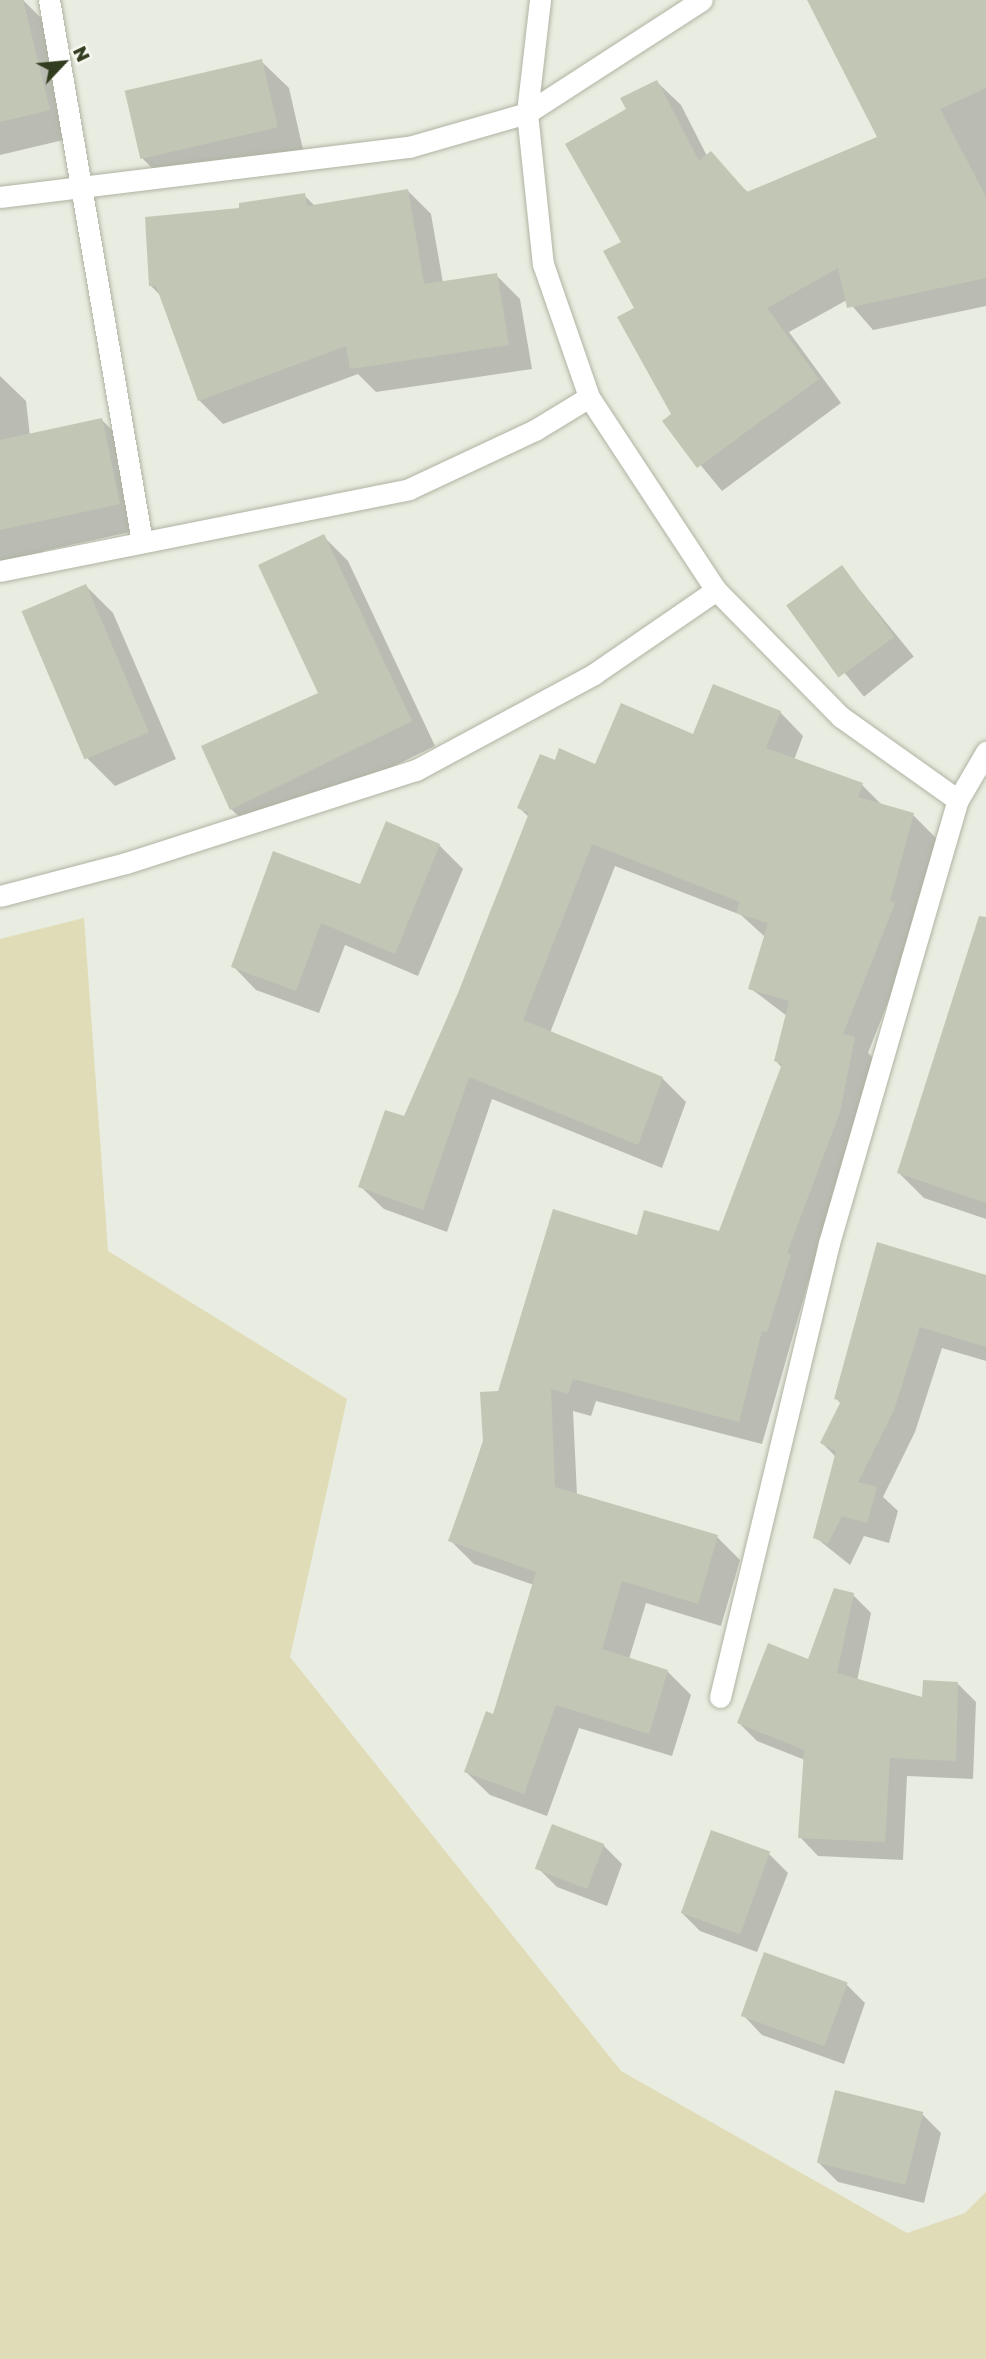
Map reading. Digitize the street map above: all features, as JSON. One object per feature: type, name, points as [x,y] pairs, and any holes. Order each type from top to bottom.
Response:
[{"type":"street","points":[[50,0],[142,542]]},
{"type":"street","points":[[540,0],[527,113],[543,264],[589,397],[716,590],[841,717],[958,800]]},
{"type":"street","points":[[0,197],[409,147],[527,113],[702,0]]},
{"type":"street","points":[[0,571],[409,489],[535,430],[589,397]]},
{"type":"street","points":[[0,896],[126,863],[416,770],[594,674],[716,590]]},
{"type":"street","points":[[720,1697],[829,1243],[958,800],[986,752]]},
{"type":"shaded area","points":[[84,918],[108,1251],[347,1399],[290,1657],[621,2071],[907,2233],[965,2213],[986,2192],[986,2359],[0,2359],[0,939]]},
{"type":"building","points":[[0,0],[23,0],[50,110],[0,122]]},
{"type":"building","points":[[807,0],[986,0],[986,88],[940,109],[986,197],[986,278],[847,308],[838,268],[767,308],[819,379],[697,468],[662,421],[671,414],[617,317],[634,308],[603,251],[621,242],[565,144],[626,109],[620,98],[657,80],[699,161],[711,151],[747,192],[877,137]]},
{"type":"building","points":[[262,59],[278,127],[140,159],[125,91]]},
{"type":"building","points":[[408,189],[424,284],[497,273],[509,345],[350,369],[346,346],[198,401],[156,286],[149,286],[145,217],[239,208],[239,203],[305,193],[307,206]]},
{"type":"building","points":[[102,418],[120,504],[0,530],[0,440]]},
{"type":"building","points":[[324,534],[412,721],[230,810],[201,746],[318,693],[258,565]]},
{"type":"building","points":[[842,565],[894,637],[838,678],[786,606]]},
{"type":"building","points":[[86,584],[149,732],[84,760],[22,611]]},
{"type":"building","points":[[713,684],[781,711],[766,748],[863,783],[858,797],[914,813],[890,901],[895,903],[843,1034],[855,1037],[840,1112],[787,1253],[791,1255],[767,1332],[762,1331],[739,1422],[573,1379],[568,1394],[551,1389],[555,1487],[718,1535],[698,1604],[622,1581],[602,1649],[668,1670],[649,1734],[556,1705],[524,1794],[464,1772],[486,1711],[493,1714],[536,1572],[448,1541],[483,1443],[480,1392],[498,1391],[553,1209],[637,1235],[644,1210],[719,1231],[782,1064],[774,1061],[789,1001],[748,989],[768,923],[736,913],[740,902],[592,844],[523,1020],[663,1077],[638,1145],[469,1077],[423,1210],[358,1187],[385,1110],[404,1116],[458,993],[529,813],[517,808],[540,754],[555,760],[559,748],[595,764],[621,703],[693,734]]},
{"type":"building","points":[[386,821],[440,844],[395,954],[321,923],[296,991],[231,967],[273,851],[360,884]]},
{"type":"building","points":[[979,916],[986,917],[986,1203],[897,1173]]},
{"type":"building","points":[[877,1242],[986,1275],[986,1347],[920,1327],[894,1410],[858,1482],[877,1487],[867,1523],[842,1516],[828,1544],[813,1538],[836,1451],[820,1443],[841,1401],[834,1399]]},
{"type":"building","points":[[834,1588],[854,1593],[837,1673],[922,1697],[923,1680],[958,1682],[956,1761],[890,1758],[885,1842],[798,1838],[804,1750],[737,1723],[768,1643],[808,1659]]},
{"type":"building","points":[[552,1824],[604,1844],[587,1889],[535,1869]]},
{"type":"building","points":[[711,1830],[770,1852],[740,1934],[681,1913]]},
{"type":"building","points":[[764,1952],[848,1982],[824,2046],[741,2016]]},
{"type":"building","points":[[835,2090],[923,2112],[905,2185],[817,2163]]}]
